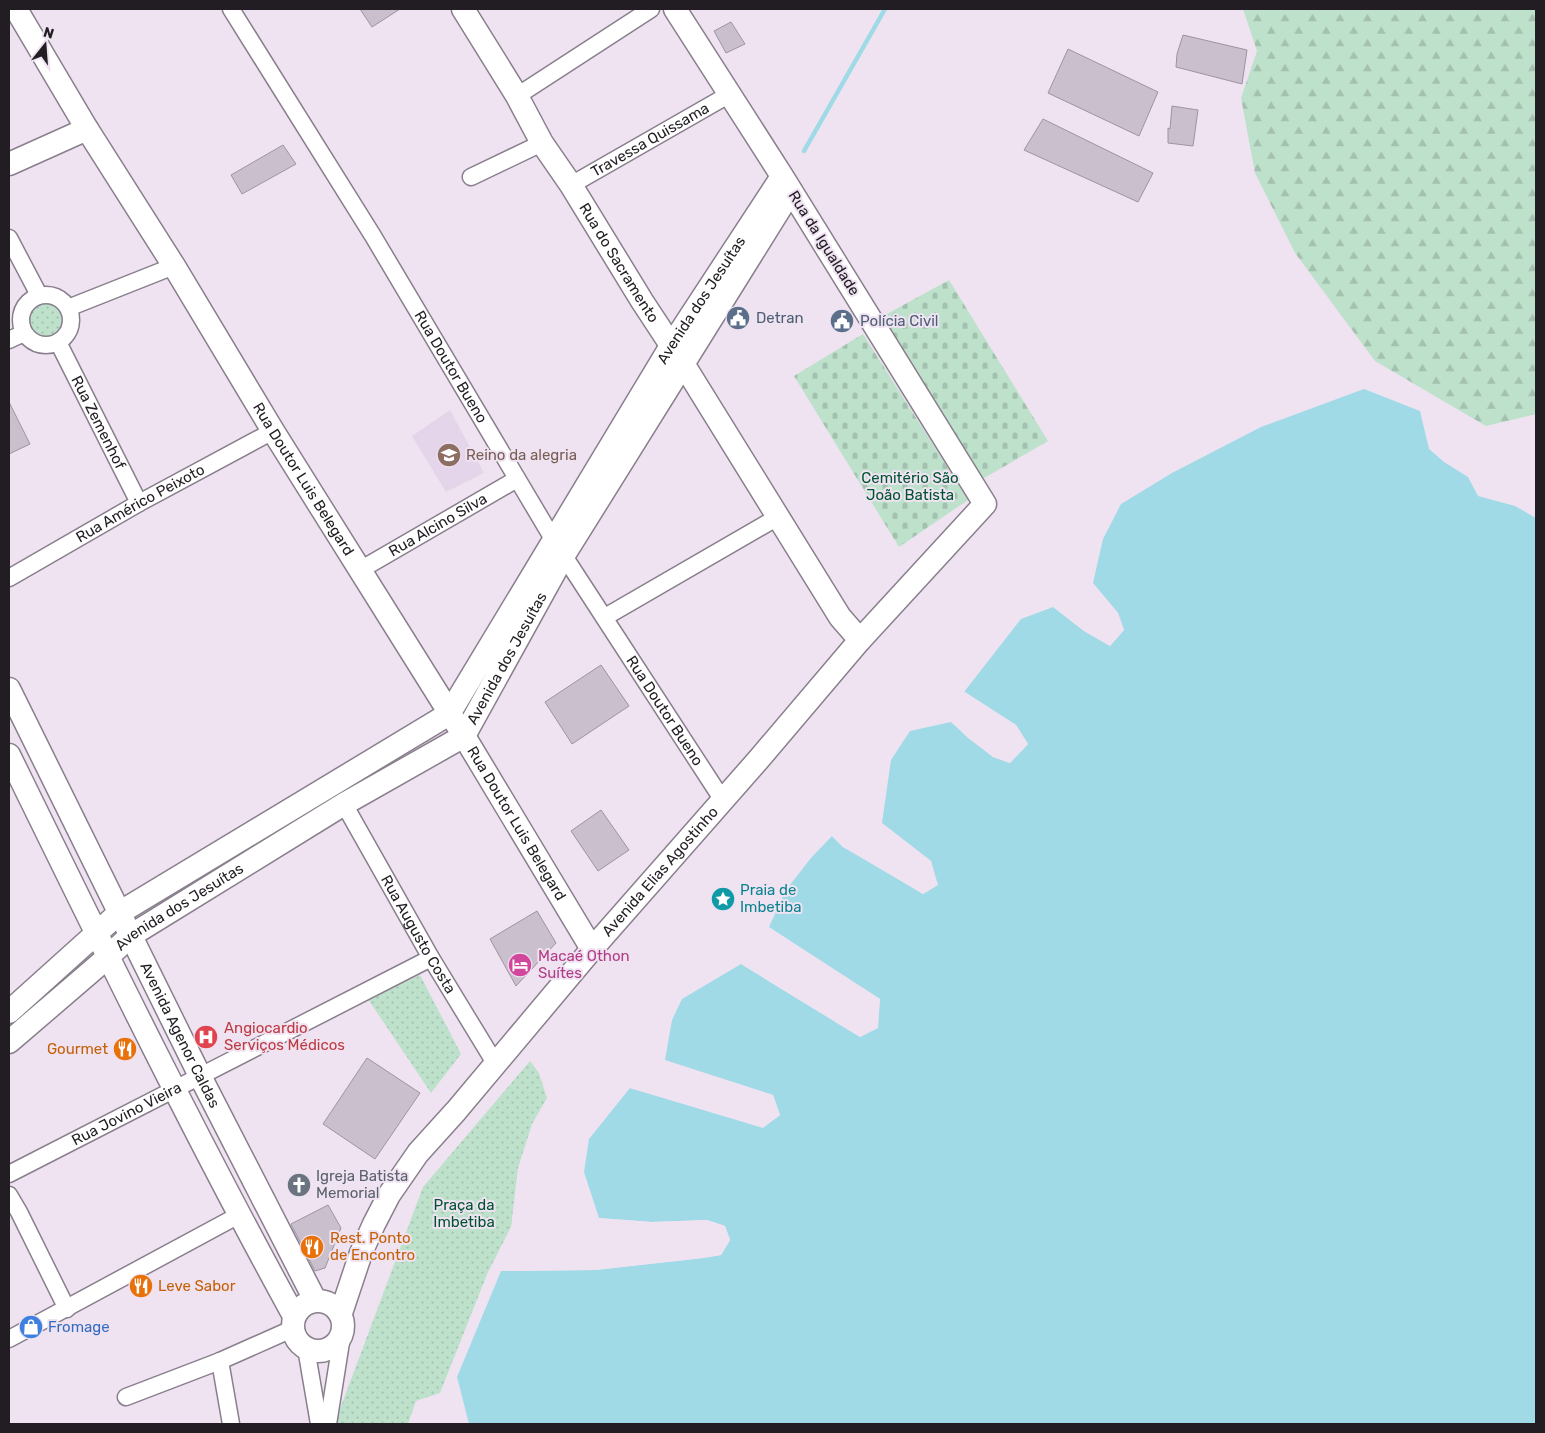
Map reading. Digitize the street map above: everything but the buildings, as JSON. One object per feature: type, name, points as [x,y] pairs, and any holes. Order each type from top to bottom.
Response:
[{"type":"street","name":"Rua Doutor Luis Belegard","points":[[16,9],[87,130],[174,266],[464,736],[592,949]]},
{"type":"street","name":"Rua Doutor Bueno","points":[[231,9],[373,236],[559,547],[722,799]]},
{"type":"street","name":"Rua do Sacramento","points":[[463,9],[517,96],[542,143],[571,185],[840,617],[860,640]]},
{"type":"street","points":[[517,96],[651,9]]},
{"type":"street","name":"Rua da Igualdade","points":[[676,9],[985,504]]},
{"type":"street","name":"Travessa Quissama","points":[[571,185],[730,94]]},
{"type":"street","points":[[9,164],[87,130]]},
{"type":"street","points":[[471,177],[542,143]]},
{"type":"street","name":"Avenida dos Jesuítas","points":[[9,1012],[119,913],[449,714],[559,547],[677,356],[787,184]]},
{"type":"street","points":[[9,238],[39,296]]},
{"type":"street","points":[[68,308],[174,266]]},
{"type":"street","points":[[50,295],[61,299],[68,308],[71,317],[70,327],[65,336],[58,342],[49,345],[39,344],[31,340],[24,333],[20,318],[22,310],[26,304],[39,296],[50,295]]},
{"type":"street","points":[[9,340],[24,333]]},
{"type":"street","name":"Rua Zemenhof","points":[[58,342],[139,503]]},
{"type":"street","name":"Rua Américo Peixoto","points":[[9,578],[139,503],[274,430]]},
{"type":"street","name":"Rua Alcino Silva","points":[[360,570],[517,479]]},
{"type":"street","name":"Avenida Elias Agostinho","points":[[340,1313],[361,1253],[389,1195],[418,1153],[860,640],[985,504]]},
{"type":"street","points":[[605,618],[778,517]]},
{"type":"street","name":"Avenida dos Jesuítas","points":[[9,1042],[130,936],[344,804],[464,736],[559,547]]},
{"type":"street","name":"Avenida Agenor Caldas","points":[[9,689],[200,1076],[315,1300]]},
{"type":"street","points":[[10,757],[37,747]]},
{"type":"street","name":"Avenida Agenor Caldas","points":[[10,757],[96,933],[293,1323]]},
{"type":"street","name":"Rua Augusto Costa","points":[[344,804],[431,958],[495,1063]]},
{"type":"street","name":"Rua Jovino Vieira","points":[[9,1174],[431,958]]},
{"type":"street","points":[[9,1195],[67,1309]]},
{"type":"street","points":[[9,1339],[238,1215]]},
{"type":"street","points":[[126,1397],[220,1360],[293,1323],[302,1305],[315,1300],[330,1303],[340,1313],[344,1325],[328,1424]]},
{"type":"street","points":[[293,1323],[296,1340],[306,1348],[319,1352],[332,1347],[342,1336]]},
{"type":"street","points":[[306,1348],[319,1424]]},
{"type":"street","points":[[220,1360],[231,1424]]},
{"type":"shaded area","name":"Reino da alegria","points":[[450,410],[484,473],[446,492],[412,436]]},
{"type":"green space","points":[[1243,9],[1536,9],[1536,414],[1486,426],[1375,361],[1295,253],[1255,173],[1241,98],[1257,51]]},
{"type":"green space","points":[[949,280],[1048,441],[979,481],[876,320]]},
{"type":"green space","points":[[46,298],[58,302],[64,308],[68,320],[64,332],[58,338],[46,342],[34,338],[28,332],[24,320],[28,308],[34,302]]},
{"type":"green space","name":"Cemitério São João Batista","points":[[863,334],[968,500],[899,547],[794,376]]},
{"type":"green space","points":[[420,975],[461,1054],[431,1093],[368,999]]},
{"type":"green space","name":"Praça da Imbetiba","points":[[530,1061],[539,1073],[547,1098],[532,1124],[518,1168],[511,1227],[488,1272],[440,1393],[416,1401],[408,1424],[337,1424],[337,1417],[423,1187]]},
{"type":"water","points":[[1364,389],[1420,411],[1429,449],[1444,462],[1468,477],[1478,496],[1515,506],[1536,518],[1536,1424],[469,1424],[457,1377],[501,1271],[595,1270],[703,1258],[721,1255],[730,1240],[725,1226],[707,1220],[652,1222],[599,1218],[584,1172],[589,1139],[630,1088],[763,1127],[780,1115],[773,1095],[665,1060],[672,1020],[682,999],[741,964],[860,1037],[877,1028],[880,999],[769,927],[786,890],[811,858],[832,836],[843,847],[923,894],[937,885],[931,861],[882,823],[891,760],[910,731],[951,722],[993,757],[1010,763],[1028,744],[1016,725],[964,692],[1021,619],[1053,607],[1084,631],[1110,646],[1124,630],[1118,613],[1093,583],[1103,539],[1121,504],[1172,473],[1261,427]]},
{"type":"pier","points":[[1091,581],[1118,613],[1124,630],[1110,646],[1084,631],[1051,605],[1054,605],[1085,629],[1109,643],[1121,630],[1116,614],[1091,584]]},
{"type":"pier","points":[[962,690],[1016,725],[1028,744],[1010,763],[993,757],[968,738],[949,720],[953,720],[994,755],[1010,760],[1025,744],[1014,727],[963,694]]},
{"type":"pier","points":[[879,821],[931,861],[938,885],[923,894],[843,847],[830,834],[833,834],[845,845],[923,891],[935,884],[928,863],[880,824]]},
{"type":"pier","points":[[767,927],[880,999],[878,1028],[860,1037],[741,964],[740,961],[860,1035],[875,1027],[877,1000],[806,956]]},
{"type":"pier","points":[[662,1060],[773,1095],[780,1115],[763,1128],[630,1088],[631,1085],[762,1125],[777,1114],[771,1097],[664,1063]]},
{"type":"pier","points":[[597,1218],[652,1222],[707,1220],[725,1226],[730,1240],[721,1255],[703,1258],[595,1270],[501,1271],[501,1269],[595,1268],[719,1253],[727,1239],[723,1228],[706,1222],[652,1224],[599,1220]]},
{"type":"waterway","points":[[804,151],[885,9]]},
{"type":"place","name":"Detran","points":[[738,318]]},
{"type":"place","name":"Polícia Civil","points":[[842,321]]},
{"type":"place","name":"Reino da alegria","points":[[449,455]]},
{"type":"place","name":"Praia de Imbetiba","points":[[723,899]]},
{"type":"place","name":"Macaé Othon Suítes","points":[[520,965]]},
{"type":"place","name":"Angiocardio Serviços Médicos","points":[[206,1037]]},
{"type":"place","name":"Gourmet","points":[[125,1049]]},
{"type":"place","name":"Igreja Batista Memorial","points":[[299,1185]]},
{"type":"place","name":"Rest. Ponto de Encontro","points":[[312,1247]]},
{"type":"place","name":"Leve Sabor","points":[[141,1286]]},
{"type":"place","name":"Fromage","points":[[31,1327]]}]
